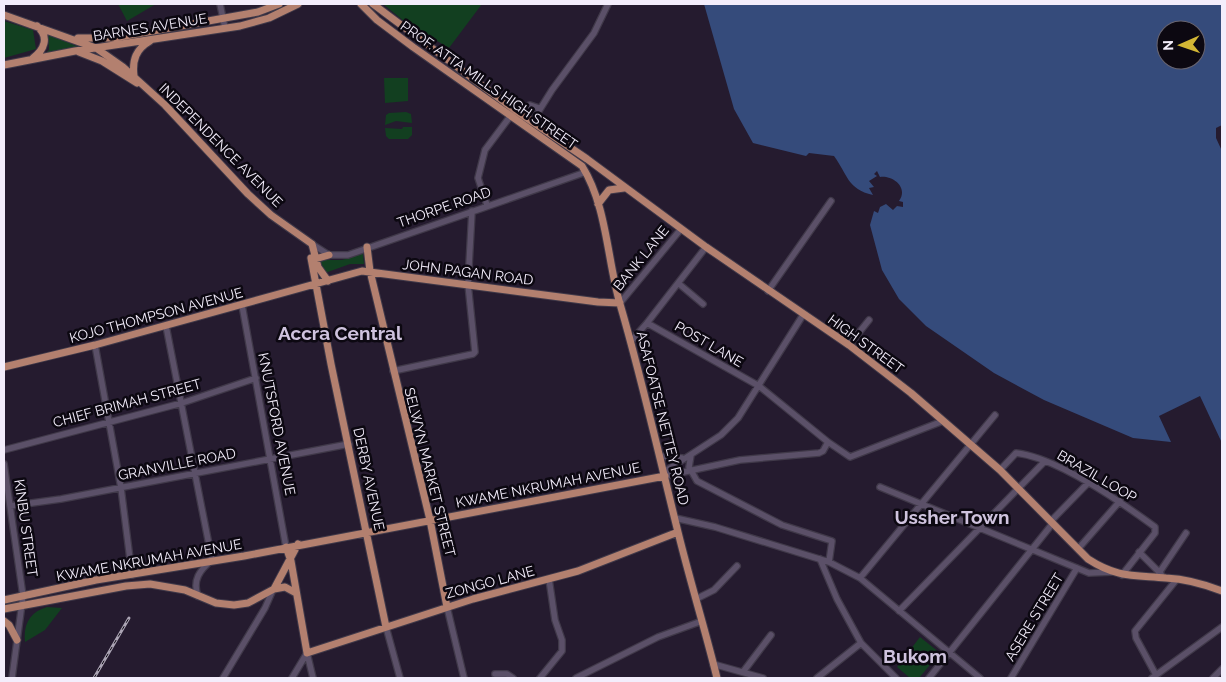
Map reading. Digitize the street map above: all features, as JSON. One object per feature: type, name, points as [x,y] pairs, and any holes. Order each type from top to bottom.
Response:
[{"type":"main road","name":"BARNES AVENUE","points":[[70,37],[114,38],[258,12],[278,4]]},
{"type":"main road","name":"BARNES AVENUE","points":[[4,65],[75,50],[225,28],[269,18],[298,4]]},
{"type":"main road","name":"PROF. ATTA MILLS HIGH STREET","points":[[361,4],[385,26],[513,113],[585,165]]},
{"type":"main road","name":"PROF. ATTA MILLS HIGH STREET","points":[[373,4],[513,113],[532,122],[585,165]]},
{"type":"main road","points":[[4,15],[34,24],[96,48],[134,76],[142,85]]},
{"type":"main road","points":[[30,60],[42,51],[45,40],[40,28],[34,24]]},
{"type":"main road","points":[[134,76],[133,63],[136,53],[142,45],[155,38]]},
{"type":"main road","points":[[75,50],[96,57],[142,85]]},
{"type":"main road","name":"INDEPENDENCE AVENUE","points":[[142,85],[165,105],[248,194],[272,215],[309,242]]},
{"type":"main road","name":"HIGH STREET","points":[[585,165],[624,188],[803,315],[849,345],[1000,470],[1020,488],[1088,559],[1112,572],[1122,575],[1162,575],[1203,584],[1222,591]]},
{"type":"main road","name":"ASAFOATSE NETTEY ROAD","points":[[585,165],[598,204],[620,303],[632,340],[678,532],[717,678]]},
{"type":"main road","points":[[598,204],[609,190],[624,188]]},
{"type":"main road","points":[[309,242],[315,259],[328,281]]},
{"type":"main road","points":[[309,242],[315,285]]},
{"type":"main road","name":"SELWYN MARKET STREET","points":[[367,246],[370,271],[430,520],[447,607]]},
{"type":"main road","points":[[315,259],[328,255]]},
{"type":"main road","name":"JOHN PAGAN ROAD","points":[[315,285],[355,272],[370,271],[598,302],[620,303]]},
{"type":"main road","name":"KOJO THOMPSON AVENUE","points":[[4,367],[95,345],[315,285]]},
{"type":"main road","name":"DERBY AVENUE","points":[[315,285],[386,627]]},
{"type":"main road","name":"KWAME NKRUMAH AVENUE","points":[[4,600],[132,574],[367,532],[664,474]]},
{"type":"main road","name":"ZONGO LANE","points":[[307,653],[447,607],[578,571],[678,532]]},
{"type":"main road","points":[[273,590],[291,561],[298,544]]},
{"type":"main road","points":[[286,547],[291,561],[307,653]]},
{"type":"main road","name":"KWAME NKRUMAH AVENUE","points":[[4,609],[126,586],[150,584],[185,590],[216,603],[234,605],[256,600],[273,590]]},
{"type":"main road","points":[[273,590],[285,587],[296,593]]},
{"type":"main road","points":[[4,621],[10,625],[17,640]]},
{"type":"street","points":[[220,4],[225,28]]},
{"type":"street","points":[[532,122],[539,108],[594,33],[608,6]]},
{"type":"street","points":[[487,205],[478,178],[481,159],[492,140],[513,113],[530,105],[539,108]]},
{"type":"street","name":"THORPE ROAD","points":[[328,255],[348,255],[367,246],[472,211],[585,165]]},
{"type":"street","points":[[768,290],[831,201]]},
{"type":"street","points":[[393,370],[474,353],[468,284],[472,211]]},
{"type":"street","name":"BANK LANE","points":[[620,303],[680,229]]},
{"type":"street","points":[[309,242],[328,255]]},
{"type":"street","points":[[632,340],[648,323],[706,247]]},
{"type":"street","points":[[678,283],[703,304]]},
{"type":"street","name":"KNUTSFORD AVENUE","points":[[242,305],[272,458],[286,547]]},
{"type":"street","points":[[660,456],[684,458],[691,456],[721,435],[738,418],[803,315]]},
{"type":"street","points":[[849,345],[869,320]]},
{"type":"street","name":"POST LANE","points":[[648,323],[759,386],[828,442],[852,458],[943,421]]},
{"type":"street","points":[[166,326],[212,560],[198,574],[196,590],[198,596]]},
{"type":"street","points":[[95,345],[121,488],[132,574]]},
{"type":"street","name":"CHIEF BRIMAH STREET","points":[[4,450],[182,403],[256,378]]},
{"type":"street","points":[[860,578],[995,415]]},
{"type":"street","points":[[664,474],[690,471],[740,460],[819,453],[823,452],[828,442]]},
{"type":"street","name":"GRANVILLE ROAD","points":[[10,506],[61,499],[349,444]]},
{"type":"street","name":"BRAZIL LOOP","points":[[1000,470],[1016,452],[1045,461],[1120,501],[1155,528],[1155,533],[1122,575]]},
{"type":"street","points":[[691,456],[688,463],[690,471],[697,481],[782,525],[833,543],[829,562]]},
{"type":"street","points":[[664,474],[684,458]]},
{"type":"street","points":[[899,611],[1045,461]]},
{"type":"street","name":"KINBU STREET","points":[[4,464],[23,596],[12,678]]},
{"type":"street","points":[[929,678],[1052,522],[1088,483]]},
{"type":"street","points":[[880,487],[1088,573],[1112,572]]},
{"type":"street","points":[[1078,549],[1120,501]]},
{"type":"street","points":[[675,518],[716,526],[820,559],[860,578],[980,678]]},
{"type":"street","points":[[1139,552],[1162,575],[1186,533]]},
{"type":"street","points":[[820,559],[837,599],[861,642],[895,678]]},
{"type":"street","points":[[696,599],[714,590],[737,566]]},
{"type":"street","name":"ASERE STREET","points":[[1011,678],[1077,568]]},
{"type":"street","points":[[540,678],[562,651],[563,646],[555,620],[549,579]]},
{"type":"street","points":[[1177,579],[1135,631],[1136,638],[1154,677],[1222,627]]},
{"type":"street","points":[[223,678],[265,608],[273,590]]},
{"type":"street","name":"SELWYN MARKET STREET","points":[[447,607],[464,678]]},
{"type":"street","points":[[576,678],[658,637],[702,620]]},
{"type":"street","name":"DERBY AVENUE","points":[[386,627],[400,678]]},
{"type":"street","points":[[743,672],[771,635]]},
{"type":"street","points":[[817,678],[861,642]]},
{"type":"street","points":[[292,678],[307,653]]},
{"type":"street","points":[[307,653],[313,678]]},
{"type":"street","points":[[713,664],[763,678]]},
{"type":"street","points":[[1213,678],[1222,669]]},
{"type":"street","points":[[495,674],[507,674],[513,678]]},
{"type":"green space","points":[[118,4],[156,4],[127,21]]},
{"type":"green space","points":[[383,4],[482,4],[449,48],[405,22]]},
{"type":"green space","points":[[4,21],[33,30],[36,49],[4,58]]},
{"type":"green space","points":[[48,34],[81,48],[43,55],[49,50]]},
{"type":"green space","points":[[384,78],[408,78],[408,101],[385,103]]},
{"type":"green space","points":[[406,112],[411,114],[412,123],[396,121],[385,125],[386,115],[389,113]]},
{"type":"green space","points":[[403,127],[412,127],[412,135],[408,139],[389,139],[386,136],[385,128],[402,129]]},
{"type":"green space","points":[[363,254],[364,264],[350,264],[325,273],[319,260],[342,260]]},
{"type":"green space","points":[[47,607],[62,608],[45,630],[25,642],[25,630],[29,620],[36,612]]},
{"type":"green space","points":[[920,637],[940,653],[919,678],[910,678],[897,667]]},
{"type":"water","points":[[704,4],[1222,4],[1222,125],[1216,128],[1216,138],[1222,151],[1222,443],[1200,396],[1159,416],[1171,442],[1133,438],[1044,400],[994,373],[926,326],[899,299],[882,270],[870,225],[874,211],[878,213],[880,207],[886,204],[893,210],[897,206],[903,207],[903,202],[899,201],[902,191],[898,183],[889,178],[880,177],[877,171],[874,174],[877,176],[869,181],[874,187],[869,188],[873,195],[853,185],[834,156],[809,153],[806,156],[753,143],[734,109]]},
{"type":"railway","points":[[94,678],[129,618]]},
{"type":"district","name":"Accra Central","points":[[340,333]]},
{"type":"district","name":"Ussher Town","points":[[952,517]]},
{"type":"district","name":"Bukom","points":[[915,656]]}]
